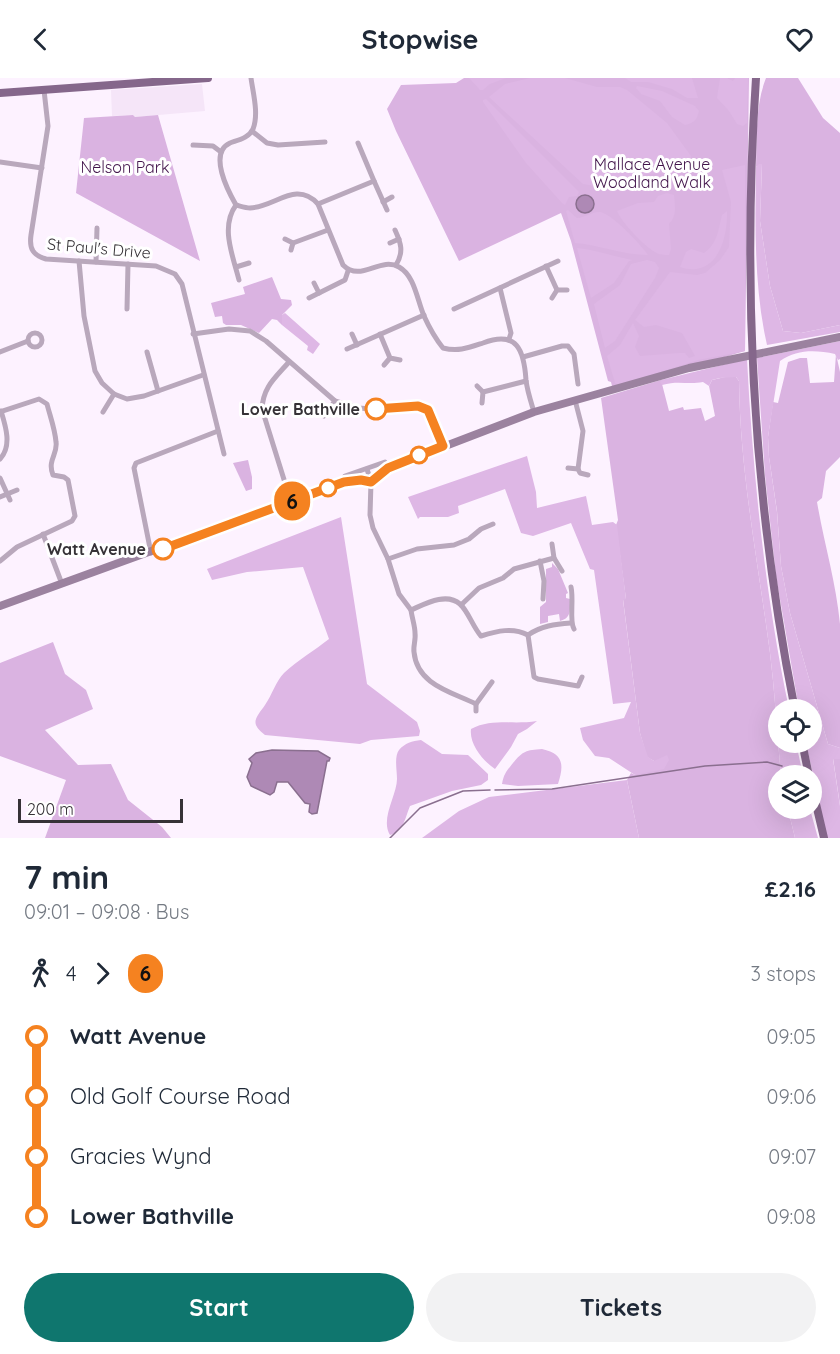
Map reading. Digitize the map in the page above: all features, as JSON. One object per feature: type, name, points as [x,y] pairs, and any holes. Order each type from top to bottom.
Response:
[{"type":"main road","points":[[0,93],[208,78]]},
{"type":"main road","points":[[756,78],[749,248],[756,429],[773,584],[793,699]]},
{"type":"main road","points":[[755,96],[761,78]]},
{"type":"main road","points":[[0,606],[344,482],[361,480],[371,482],[388,468],[534,412],[689,368],[840,337]]},
{"type":"main road","points":[[820,819],[824,838]]},
{"type":"street","points":[[236,205],[220,164],[221,152],[227,144],[245,138],[252,131],[255,117],[251,78]]},
{"type":"street","name":"St Paul's Drive","points":[[44,90],[48,126],[31,235],[31,249],[37,256],[46,259],[156,266],[175,274],[182,284],[224,454]]},
{"type":"street","points":[[252,131],[267,142],[278,145],[325,142]]},
{"type":"street","points":[[315,142],[315,151]]},
{"type":"street","points":[[358,143],[387,210]]},
{"type":"street","points":[[193,145],[213,146],[221,152]]},
{"type":"street","points":[[362,152],[370,148]]},
{"type":"street","points":[[0,162],[42,168]]},
{"type":"street","points":[[318,204],[374,181]]},
{"type":"street","points":[[236,205],[250,208],[302,194],[311,196],[318,204],[343,265],[348,271],[361,273],[386,264],[396,265],[410,278],[424,315],[443,348],[462,350],[496,338],[509,339],[517,345],[523,357],[534,412]]},
{"type":"street","points":[[383,202],[392,197]]},
{"type":"street","points":[[236,205],[230,214],[228,225],[239,280]]},
{"type":"street","points":[[96,262],[97,228]]},
{"type":"street","points":[[285,239],[293,243],[328,230]]},
{"type":"street","points":[[395,230],[402,249],[401,258],[396,265]]},
{"type":"street","points":[[390,243],[399,239]]},
{"type":"street","points":[[291,250],[293,243]]},
{"type":"street","points":[[79,261],[84,316],[95,371],[102,383],[114,394],[127,399],[144,396],[203,375]]},
{"type":"street","points":[[454,309],[558,261]]},
{"type":"street","points":[[236,267],[249,263]]},
{"type":"street","points":[[127,309],[128,264]]},
{"type":"street","points":[[546,266],[557,290]]},
{"type":"street","points":[[309,298],[345,280],[348,271]]},
{"type":"street","points":[[314,283],[319,293]]},
{"type":"street","points":[[500,288],[511,333],[509,339]]},
{"type":"street","points":[[557,290],[567,290]]},
{"type":"street","points":[[552,298],[557,290]]},
{"type":"street","points":[[347,349],[424,315]]},
{"type":"street","points":[[193,333],[229,329],[250,331],[266,341],[335,401],[358,408],[418,406],[428,410],[443,446]]},
{"type":"street","points":[[352,334],[357,345]]},
{"type":"street","points":[[380,334],[390,358]]},
{"type":"street","points":[[0,352],[28,341]]},
{"type":"street","points":[[523,357],[568,346],[574,354],[579,384]]},
{"type":"street","points":[[147,352],[158,391]]},
{"type":"street","points":[[390,358],[400,360]]},
{"type":"street","points":[[384,364],[390,358]]},
{"type":"street","points":[[289,362],[269,384],[263,396],[262,409],[291,502]]},
{"type":"street","points":[[483,392],[526,381]]},
{"type":"street","points":[[477,386],[483,392],[482,404]]},
{"type":"street","points":[[103,412],[114,394]]},
{"type":"street","points":[[0,459],[7,444],[6,427],[0,411],[39,399],[47,404],[57,445],[51,458],[52,471],[53,475],[68,480],[75,516],[72,522],[17,547],[0,561]]},
{"type":"street","points":[[575,400],[583,431],[579,469],[580,473],[588,475]]},
{"type":"street","points":[[324,416],[335,401]]},
{"type":"street","points":[[151,553],[134,468],[136,463],[218,431]]},
{"type":"street","points":[[345,476],[385,462]]},
{"type":"street","points":[[568,468],[579,469]]},
{"type":"street","points":[[367,469],[371,482],[370,515],[373,528],[388,559],[399,594],[411,610],[415,634],[414,652],[418,667],[431,683],[449,694],[476,704]]},
{"type":"street","points":[[0,478],[9,497]]},
{"type":"street","points":[[0,497],[9,497],[17,490]]},
{"type":"street","points":[[388,559],[417,549],[454,544],[492,524]]},
{"type":"street","points":[[43,534],[62,584]]},
{"type":"street","points":[[552,544],[554,558],[562,571]]},
{"type":"street","points":[[460,605],[479,588],[503,578],[514,569],[554,558]]},
{"type":"street","points":[[540,561],[544,581],[543,600]]},
{"type":"street","points":[[528,635],[537,628],[548,625],[572,626],[574,598],[571,587]]},
{"type":"street","points":[[411,610],[432,601],[449,599],[460,605],[481,636],[505,630],[528,635]]},
{"type":"street","points":[[528,635],[534,677],[578,686]]},
{"type":"street","points":[[578,686],[582,677]]},
{"type":"street","points":[[476,711],[476,704],[492,682]]},
{"type":"street","points":[[578,686],[581,692]]},
{"type":"shaded area","points":[[202,84],[205,111],[135,117],[133,115],[112,116],[111,90]]},
{"type":"shaded area","points":[[581,195],[589,195],[594,200],[592,211],[581,213],[576,208],[576,200]]},
{"type":"shaded area","points":[[272,750],[318,751],[330,758],[327,761],[317,813],[309,812],[310,804],[305,803],[288,782],[277,782],[274,792],[270,795],[251,786],[247,777],[252,763],[249,759],[256,753]]},
{"type":"green space","name":"Mallace Avenue Woodland Walk","points":[[464,78],[749,78],[745,351],[613,390],[611,382],[608,381],[571,241],[561,213],[459,261],[387,109],[401,85],[456,83]]},
{"type":"green space","points":[[469,78],[506,78],[480,90]]},
{"type":"green space","points":[[530,78],[565,78],[597,87],[620,87],[627,90],[667,123],[691,156],[690,165],[673,173],[646,174],[600,187],[583,184],[489,97],[505,84]]},
{"type":"green space","points":[[625,78],[692,78],[698,98],[687,98],[672,89],[648,82],[631,82]]},
{"type":"green space","points":[[720,78],[733,81],[735,78],[748,78],[747,123],[743,126],[737,124],[717,98]]},
{"type":"green space","points":[[766,78],[798,78],[823,118],[840,133],[840,325],[801,333],[783,331],[770,286],[760,221],[762,164],[756,167],[758,110]]},
{"type":"green space","points":[[637,86],[662,91],[695,106],[699,111],[695,121],[685,125],[672,117],[660,101],[641,94]]},
{"type":"green space","points":[[486,99],[579,192],[577,196],[569,197],[565,205],[562,203],[526,163],[483,102]]},
{"type":"green space","name":"Nelson Park","points":[[133,115],[135,117],[158,115],[200,261],[76,193],[84,118]]},
{"type":"green space","points":[[762,164],[760,221],[770,286],[783,331],[801,333],[840,325],[840,332],[767,345],[756,256],[756,167]]},
{"type":"green space","points":[[745,165],[745,351],[698,360],[619,385],[615,383],[607,356],[620,345],[633,323],[639,336],[635,347],[640,356],[685,353],[689,358],[695,356],[682,333],[656,325],[644,327],[635,320],[670,272],[697,275],[705,273],[720,260],[729,247],[731,202],[722,170]]},
{"type":"green space","points":[[667,193],[674,195],[675,207],[669,224],[671,249],[669,255],[663,255],[645,245],[628,228],[617,211],[638,203],[654,202],[658,196]]},
{"type":"green space","points":[[568,210],[577,218],[596,212],[604,213],[625,230],[648,255],[575,243],[566,211]]},
{"type":"green space","points":[[727,211],[722,245],[711,262],[703,267],[692,269],[680,267],[686,252],[691,249],[704,253],[709,249],[717,236],[722,215]]},
{"type":"green space","points":[[577,248],[633,260],[629,261],[614,283],[591,298]]},
{"type":"green space","points":[[647,260],[655,262],[659,268],[655,278],[615,341],[605,348],[594,304],[620,285],[631,264]]},
{"type":"green space","points":[[272,277],[281,299],[291,300],[292,305],[282,315],[282,325],[272,319],[259,333],[241,325],[226,325],[223,323],[222,316],[215,317],[211,303],[245,294],[243,287]]},
{"type":"green space","points":[[285,313],[320,344],[313,354],[307,350],[308,346],[282,325],[282,315]]},
{"type":"green space","points":[[840,341],[840,359],[838,360],[835,354],[814,351],[793,354],[780,361],[768,437],[781,566],[790,613],[815,699],[797,699],[776,576],[765,475],[757,358]]},
{"type":"green space","points":[[836,354],[840,372],[840,457],[826,471],[822,498],[817,502],[836,593],[840,624],[840,748],[828,744],[822,723],[822,699],[815,699],[790,613],[781,566],[768,437],[773,402],[778,403],[788,362],[807,358],[810,383],[834,382]]},
{"type":"green space","points":[[747,359],[761,535],[773,623],[787,699],[774,699],[746,483],[739,381],[736,377],[720,378],[712,380],[709,386],[703,382],[662,385],[661,380]]},
{"type":"green space","points":[[736,377],[739,381],[746,483],[774,699],[768,699],[768,753],[779,753],[780,765],[768,765],[768,819],[790,819],[795,838],[639,838],[627,780],[631,773],[635,775],[654,761],[647,757],[640,733],[623,599],[626,599],[616,525],[618,520],[601,398],[661,380],[669,411],[683,407],[684,410],[701,408],[705,421],[715,416],[709,386],[712,380]]},
{"type":"green space","points":[[527,456],[536,492],[537,508],[586,496],[592,525],[613,522],[617,525],[626,599],[623,600],[640,733],[648,757],[654,761],[667,755],[669,760],[664,769],[635,775],[609,758],[595,756],[583,740],[580,728],[624,718],[631,702],[613,704],[594,570],[590,569],[571,523],[533,536],[521,533],[505,489],[458,506],[459,513],[448,517],[420,517],[418,519],[408,497]]},
{"type":"green space","points":[[248,460],[252,489],[246,491],[233,463]]},
{"type":"green space","points":[[341,517],[367,684],[417,722],[419,736],[371,740],[360,744],[265,735],[257,727],[257,717],[284,673],[329,639],[303,567],[247,572],[212,580],[207,569]]},
{"type":"green space","points":[[552,563],[558,569],[568,593],[566,598],[570,599],[570,613],[567,618],[560,621],[559,614],[548,616],[548,622],[540,624],[540,607],[546,602],[546,569],[552,567]]},
{"type":"green space","points":[[53,642],[65,674],[86,690],[93,709],[45,730],[78,765],[111,764],[128,800],[162,827],[171,838],[45,838],[66,780],[0,756],[0,663]]},
{"type":"green space","points":[[537,721],[518,734],[495,769],[482,757],[472,740],[471,729],[479,726]]},
{"type":"green space","points":[[822,723],[828,744],[840,748],[840,759],[833,759],[840,806],[840,838],[827,838],[822,815],[822,765],[811,765],[808,753],[822,753]]},
{"type":"green space","points":[[421,740],[442,754],[468,755],[488,774],[488,780],[481,785],[452,791],[410,806],[401,827],[390,835],[387,822],[397,779],[397,753],[406,744]]},
{"type":"green space","points":[[542,749],[555,754],[560,761],[561,771],[558,784],[518,786],[502,784],[506,772],[520,756],[528,751]]},
{"type":"green space","points":[[779,753],[798,753],[801,765],[780,765]]},
{"type":"green space","points":[[833,758],[840,759],[840,805]]},
{"type":"green space","points":[[627,780],[639,838],[422,838],[459,811],[489,797]]},
{"type":"green space","points":[[790,819],[813,819],[818,838],[795,838]]},
{"type":"waterway","points":[[495,790],[552,789],[705,766],[767,762],[778,765]]},
{"type":"waterway","points":[[390,838],[420,808],[463,791],[490,790]]},
{"type":"bus line","name":"6","points":[[163,549],[344,482],[361,480],[371,482],[388,468],[443,446],[428,410],[418,406],[376,409]]},
{"type":"place","name":"Lower Bathville","points":[[376,409]]},
{"type":"place","name":"Watt Avenue","points":[[163,549]]}]
